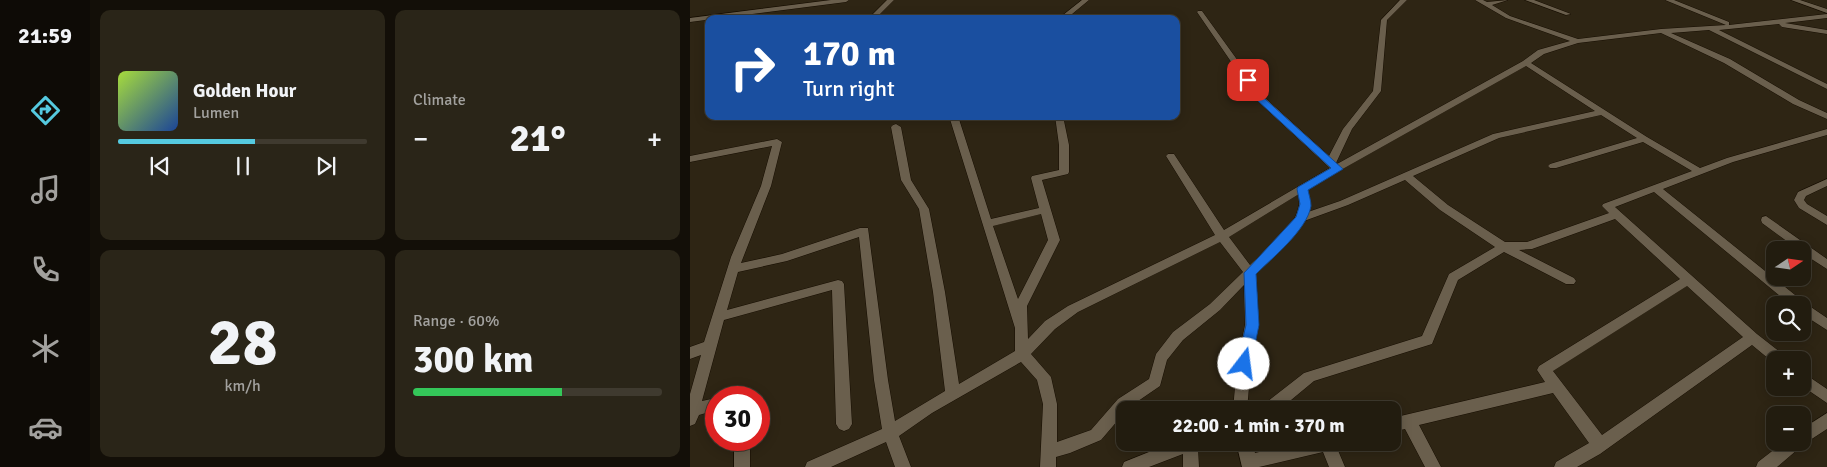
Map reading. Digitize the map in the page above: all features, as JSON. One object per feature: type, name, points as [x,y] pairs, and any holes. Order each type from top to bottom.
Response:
[{"type":"street","points":[[729,15],[846,0]]},
{"type":"street","points":[[875,15],[891,0]]},
{"type":"street","points":[[1066,15],[1086,0]]},
{"type":"street","points":[[1478,0],[1508,16],[1577,40]]},
{"type":"street","points":[[1487,4],[1505,0]]},
{"type":"street","points":[[1528,0],[1568,14]]},
{"type":"street","points":[[1668,0],[1735,26]]},
{"type":"street","points":[[1794,0],[1827,10]]},
{"type":"street","points":[[1334,166],[1348,129],[1377,91],[1384,20],[1398,1]]},
{"type":"street","points":[[1200,12],[1261,99],[1334,166]]},
{"type":"street","points":[[813,467],[890,433],[1022,354],[1050,325],[1073,309],[1176,261],[1222,236],[1280,200],[1302,189],[1334,166],[1526,64],[1541,52],[1577,40],[1827,16]]},
{"type":"street","points":[[690,20],[705,18]]},
{"type":"street","points":[[1769,23],[1827,32]]},
{"type":"street","points":[[1707,27],[1826,85]]},
{"type":"street","points":[[1661,31],[1727,61],[1787,97],[1827,116]]},
{"type":"street","points":[[1526,64],[1644,139],[1699,171]]},
{"type":"street","points":[[1301,218],[1344,203],[1496,136],[1604,112]]},
{"type":"street","points":[[953,120],[1021,327]]},
{"type":"street","points":[[1048,467],[1050,404],[1044,376],[1022,354],[1021,306],[1054,240],[1036,178],[1064,172],[1064,145],[1060,120]]},
{"type":"street","points":[[896,127],[906,180],[924,209],[939,292],[953,394]]},
{"type":"street","points":[[1769,351],[1606,206],[1699,171],[1827,132]]},
{"type":"street","points":[[1553,166],[1644,139]]},
{"type":"street","points":[[690,159],[777,142],[775,164],[733,269],[691,413]]},
{"type":"street","points":[[1171,156],[1222,236],[1250,273],[1252,325],[1244,364],[1241,401]]},
{"type":"street","points":[[1406,175],[1432,200],[1470,228],[1570,281]]},
{"type":"street","points":[[1827,182],[1802,194],[1799,200],[1803,206],[1827,221]]},
{"type":"street","points":[[1654,187],[1789,296]]},
{"type":"street","points":[[1049,452],[1070,446],[1096,435],[1123,404],[1155,382],[1161,358],[1178,336],[1215,307],[1279,245],[1301,218],[1306,204],[1302,189]]},
{"type":"street","points":[[987,224],[1045,210]]},
{"type":"street","points":[[1279,401],[1309,377],[1427,340],[1453,277],[1504,247],[1528,246],[1615,215]]},
{"type":"street","points":[[1766,220],[1827,265]]},
{"type":"street","points":[[733,269],[784,258],[864,231],[881,380],[890,433],[903,467]]},
{"type":"street","points":[[1600,445],[1544,370],[1688,280]]},
{"type":"street","points":[[718,317],[838,284],[844,424]]},
{"type":"street","points":[[1811,313],[1827,325]]},
{"type":"street","points":[[1562,467],[1600,445],[1752,338]]},
{"type":"street","points":[[690,353],[710,346]]},
{"type":"street","points":[[1811,385],[1827,397]]},
{"type":"street","points":[[1401,423],[1556,386]]},
{"type":"street","points":[[691,413],[705,408]]},
{"type":"street","points":[[1811,432],[1827,420]]},
{"type":"street","points":[[1409,422],[1433,467]]},
{"type":"street","points":[[742,451],[742,467]]},
{"type":"street","points":[[1130,467],[1171,451]]},
{"type":"street","points":[[1191,467],[1192,451]]},
{"type":"street","points":[[1246,451],[1250,465],[1302,451]]},
{"type":"street","points":[[1333,451],[1337,467]]},
{"type":"street","points":[[1764,467],[1785,451]]},
{"type":"route","points":[[1244,364],[1250,343],[1252,325],[1250,273],[1272,252],[1301,218],[1306,204],[1302,189],[1338,169],[1286,124],[1261,99],[1248,80]]}]
